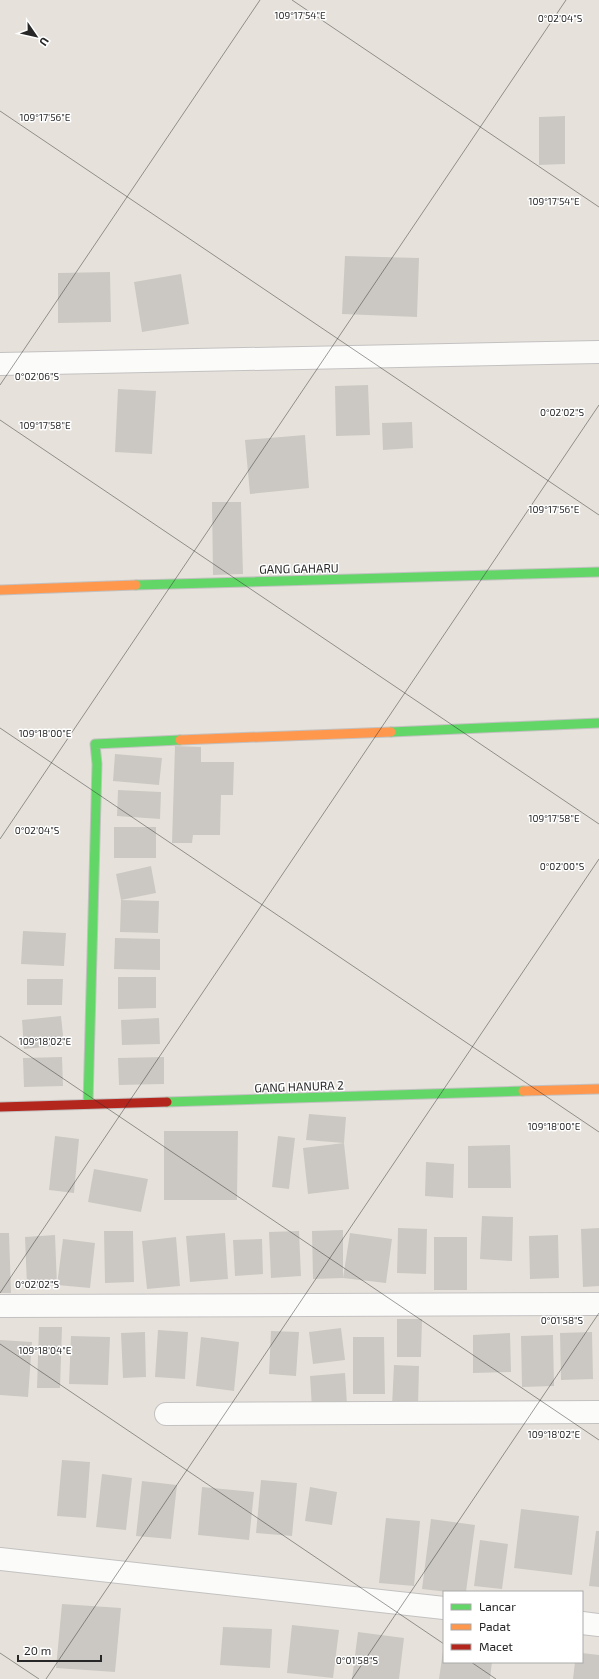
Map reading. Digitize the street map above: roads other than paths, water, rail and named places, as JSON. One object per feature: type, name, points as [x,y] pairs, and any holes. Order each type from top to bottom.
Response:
[{"type":"street","points":[[0,364],[599,352]]},
{"type":"street","name":"GANG GAHARU","points":[[0,590],[599,572]]},
{"type":"street","points":[[88,1104],[97,764],[95,744],[599,723]]},
{"type":"street","name":"GANG HANURA 2","points":[[0,1107],[599,1089]]},
{"type":"street","points":[[0,1306],[599,1304]]},
{"type":"street","points":[[166,1414],[599,1412]]},
{"type":"street","points":[[0,1559],[443,1608]]},
{"type":"street","points":[[583,1623],[599,1625]]}]
